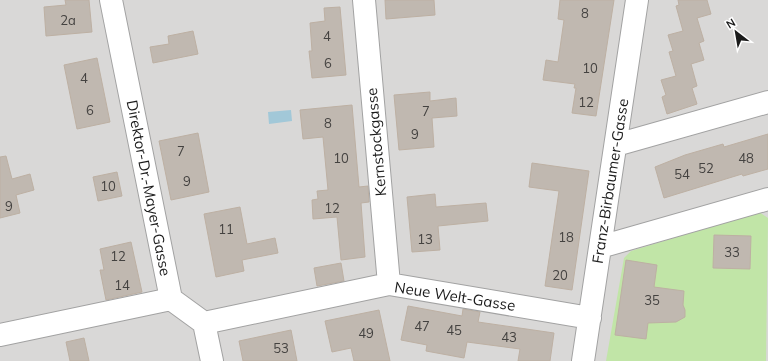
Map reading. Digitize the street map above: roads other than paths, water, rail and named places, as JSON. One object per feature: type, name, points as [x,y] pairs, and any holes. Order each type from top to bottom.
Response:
[{"type":"street","name":"Direktor-Dr.-Mayer-Gasse","points":[[111,0],[171,299]]},
{"type":"street","name":"Kernstockgasse","points":[[364,0],[389,284]]},
{"type":"street","name":"Franz-Birbaumer-Gasse","points":[[583,361],[637,0]]},
{"type":"street","points":[[616,145],[768,102]]},
{"type":"street","points":[[600,247],[768,199]]},
{"type":"street","name":"Neue Welt-Gasse","points":[[204,323],[389,284],[590,318]]},
{"type":"street","points":[[0,335],[171,299],[204,323],[212,361]]},
{"type":"water","points":[[291,110],[292,121],[269,124],[268,112]]}]
